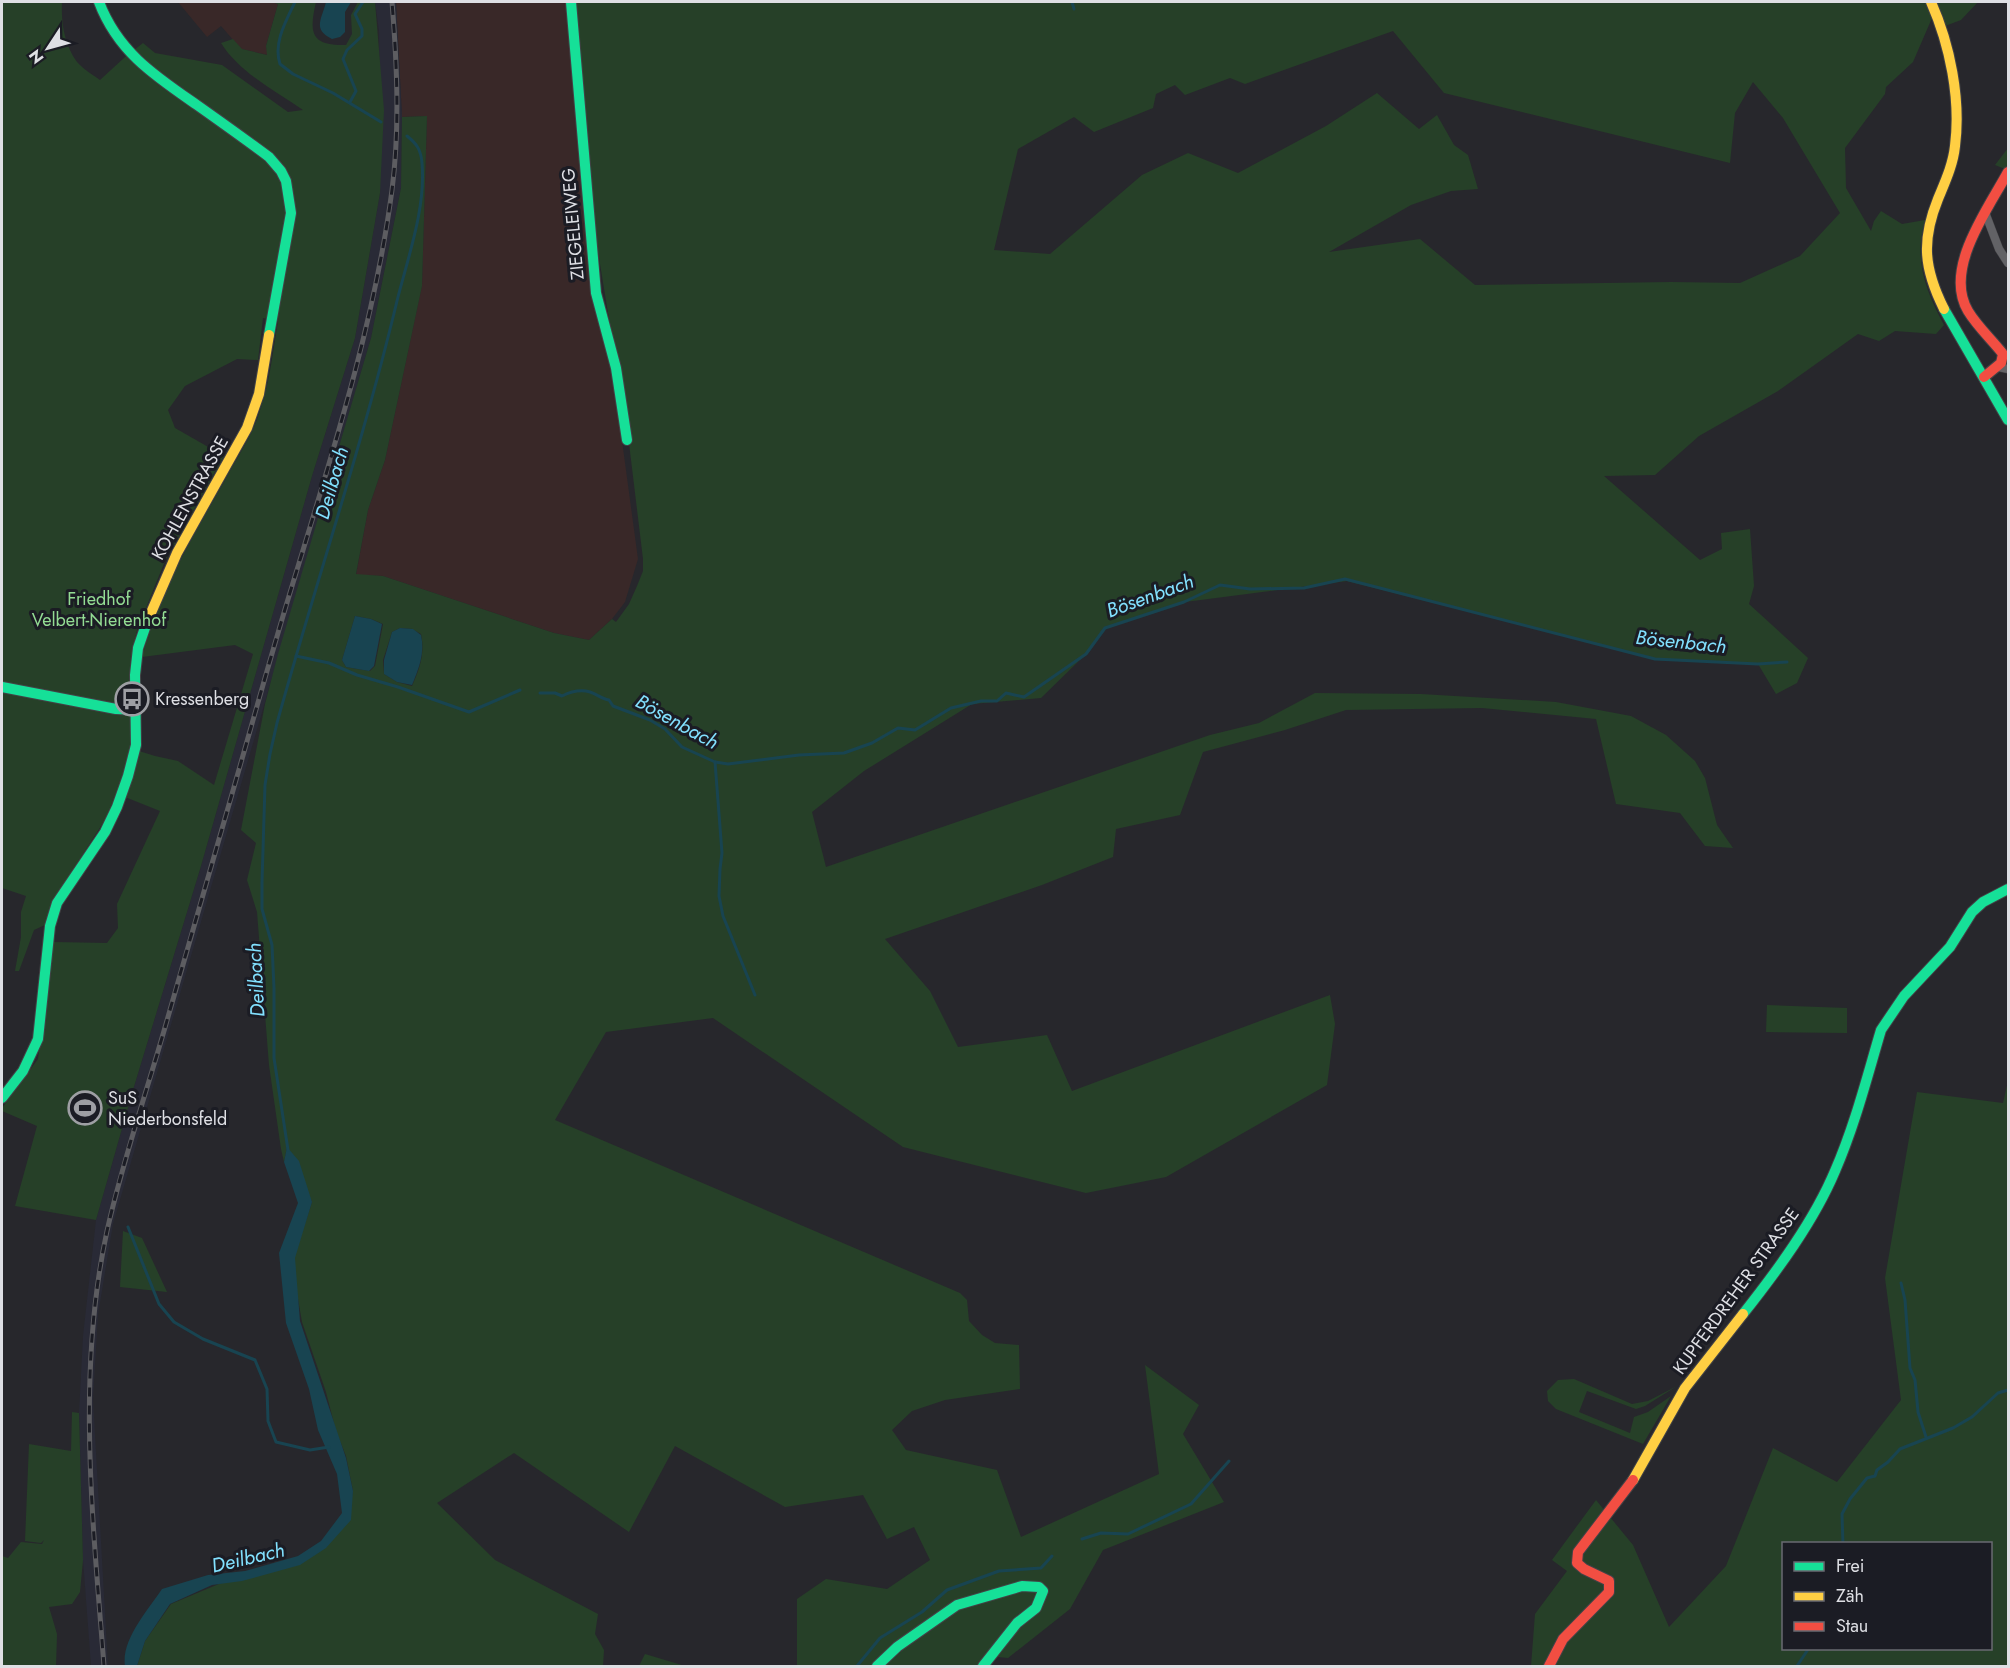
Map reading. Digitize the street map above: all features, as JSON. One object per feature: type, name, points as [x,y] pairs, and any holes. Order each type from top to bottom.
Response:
[{"type":"street","name":"KOHLENSTRASSE","points":[[2,1098],[33,1057],[38,1039],[50,926],[57,903],[105,832],[128,776],[136,745],[135,675],[138,648],[152,608],[177,553],[247,428],[259,394],[291,213],[286,181],[276,163],[152,73],[132,55],[105,19],[99,2]]},
{"type":"street","name":"ZIEGELEIWEG","points":[[571,2],[596,293],[616,369],[627,440]]},
{"type":"street","points":[[1931,2],[1941,24],[1948,57],[1956,135],[1952,162],[1928,226],[1926,254],[1936,291],[2008,420]]},
{"type":"street","points":[[1983,376],[2003,368],[2003,359],[2001,350],[1968,311],[1960,285],[1960,270],[1964,255],[2008,172]]},
{"type":"street","points":[[1986,215],[1999,249],[2008,263]]},
{"type":"street","points":[[2,687],[116,709],[137,710]]},
{"type":"street","name":"KUPFERDREHER STRASSE","points":[[1550,1666],[1563,1640],[1609,1592],[1609,1581],[1605,1577],[1581,1568],[1576,1563],[1578,1552],[1631,1483],[1685,1388],[1768,1282],[1818,1206],[1835,1172],[1849,1135],[1881,1030],[1888,1015],[1949,947],[1975,909],[2008,889]]},
{"type":"street","points":[[877,1666],[897,1647],[957,1605],[1022,1586],[1039,1587],[1043,1591],[1040,1602],[1017,1623],[983,1666]]},
{"type":"shaded area","points":[[178,2],[272,2],[278,4],[266,46],[268,55],[241,49],[221,26],[207,37]]},
{"type":"shaded area","points":[[375,2],[396,2],[402,117],[401,188],[371,338],[113,1224],[98,1315],[93,1399],[108,1666],[91,1666],[83,1560],[79,1413],[83,1336],[96,1220],[201,866],[312,476],[355,338],[380,193],[379,31]]},
{"type":"shaded area","points":[[396,2],[568,2],[589,213],[638,559],[625,602],[612,619],[589,640],[554,633],[383,576],[356,575],[368,510],[385,460],[422,285],[427,116],[402,117]]},
{"type":"green space","name":"Friedhof Velbert-Nierenhof","points":[[2,2],[62,2],[63,25],[69,48],[79,65],[100,80],[143,43],[155,53],[222,65],[288,112],[303,110],[247,72],[221,43],[233,39],[242,49],[267,55],[266,46],[278,4],[272,2],[316,2],[313,22],[315,35],[325,43],[346,45],[352,34],[351,15],[358,2],[375,2],[384,110],[380,193],[355,338],[312,476],[201,866],[96,1220],[15,1206],[37,1126],[2,1111],[2,1108],[38,1059],[53,942],[107,943],[118,928],[117,904],[160,811],[125,797],[139,751],[178,761],[214,785],[253,654],[235,645],[142,657],[167,588],[257,419],[269,377],[278,321],[263,318],[258,360],[237,359],[185,386],[168,410],[175,428],[224,456],[165,561],[137,630],[130,664],[130,706],[2,684]]},
{"type":"green space","points":[[573,2],[1978,2],[1961,20],[1945,26],[1932,18],[1913,62],[1886,87],[1885,94],[1845,148],[1846,188],[1871,231],[1881,211],[1902,224],[1925,220],[1921,249],[1923,274],[1931,299],[1944,325],[1936,334],[1895,331],[1879,341],[1858,334],[1778,391],[1699,436],[1655,475],[1604,476],[1700,560],[1722,549],[1721,533],[1750,529],[1754,586],[1749,604],[1808,658],[1797,683],[1776,694],[1758,664],[1655,659],[1347,581],[1185,602],[1105,628],[1086,654],[1041,698],[972,704],[864,771],[812,812],[826,867],[1210,735],[1259,723],[1315,693],[1421,694],[1556,702],[1631,716],[1666,735],[1695,761],[1705,778],[1717,825],[1733,848],[1705,846],[1680,813],[1616,804],[1596,719],[1482,708],[1346,710],[1285,730],[1203,752],[1180,815],[1116,829],[1113,857],[1042,885],[885,939],[930,991],[958,1047],[1047,1035],[1072,1091],[1330,995],[1335,1024],[1327,1085],[1166,1177],[1086,1193],[903,1147],[713,1018],[606,1032],[555,1120],[960,1293],[967,1300],[969,1321],[982,1335],[995,1343],[1019,1345],[1020,1389],[945,1400],[912,1411],[892,1430],[906,1450],[997,1470],[1021,1537],[1159,1474],[1145,1365],[1199,1405],[1183,1434],[1224,1502],[1103,1550],[1070,1609],[1008,1658],[988,1656],[981,1666],[797,1666],[797,1599],[826,1579],[887,1589],[930,1560],[914,1527],[887,1539],[863,1495],[785,1507],[675,1446],[629,1532],[514,1453],[437,1503],[495,1560],[598,1614],[595,1634],[604,1650],[603,1666],[137,1666],[145,1641],[171,1604],[238,1576],[292,1560],[323,1546],[348,1519],[353,1491],[346,1456],[302,1322],[292,1264],[312,1202],[287,1147],[284,1162],[281,1149],[269,1065],[257,912],[247,880],[256,843],[241,830],[265,704],[278,654],[371,338],[401,188],[402,117],[427,116],[422,286],[385,460],[368,510],[356,574],[383,576],[554,633],[589,640],[612,619],[616,622],[629,604],[643,571],[643,559],[628,435],[592,215]],"holes":[[[1393,31],[1444,93],[1730,163],[1735,113],[1753,82],[1783,118],[1840,213],[1800,256],[1740,283],[1475,285],[1420,239],[1329,252],[1411,205],[1451,191],[1478,189],[1468,155],[1454,145],[1437,115],[1419,129],[1377,93],[1326,126],[1238,173],[1188,153],[1142,175],[1050,254],[994,250],[1018,149],[1074,117],[1094,132],[1153,108],[1156,94],[1175,85],[1185,95],[1230,78],[1245,84]],[[355,616],[383,624],[375,666],[370,671],[346,667],[342,660]],[[400,628],[412,629],[421,634],[421,660],[412,686],[397,682],[384,674],[383,660],[392,632]]]},
{"type":"green space","points":[[2008,148],[2008,164],[2005,169],[1995,165]]},
{"type":"green space","points":[[2,689],[123,711],[130,716],[131,743],[123,774],[108,815],[51,904],[47,924],[34,930],[19,971],[15,971],[21,937],[21,912],[26,896],[2,888]]},
{"type":"green space","points":[[1767,1005],[1847,1008],[1847,1033],[1766,1032]]},
{"type":"green space","points":[[2008,1081],[2008,1666],[1531,1666],[1535,1614],[1567,1571],[1552,1560],[1596,1500],[1633,1545],[1669,1627],[1726,1566],[1773,1448],[1837,1482],[1901,1400],[1885,1278],[1917,1092],[2003,1103]]},
{"type":"green space","points":[[123,1231],[142,1238],[167,1292],[120,1287]]},
{"type":"green space","points":[[1574,1379],[1632,1404],[1648,1401],[1677,1386],[1636,1409],[1587,1391],[1579,1412],[1630,1433],[1634,1417],[1648,1412],[1671,1396],[1643,1444],[1556,1409],[1548,1401],[1547,1391],[1558,1380]]},
{"type":"green space","points":[[72,1412],[79,1413],[83,1560],[80,1592],[72,1604],[49,1607],[57,1634],[56,1666],[2,1666],[2,1556],[8,1558],[21,1542],[42,1544],[44,1540],[41,1543],[25,1541],[29,1444],[71,1451]]},
{"type":"green space","points":[[645,1654],[685,1666],[639,1666]]},
{"type":"water","points":[[326,2],[351,2],[345,12],[345,32],[340,37],[332,39],[320,27]]},
{"type":"water","points":[[355,616],[382,624],[374,666],[369,671],[346,667],[342,660]]},
{"type":"water","points":[[400,628],[413,629],[421,635],[422,654],[412,685],[397,682],[384,674],[384,660],[392,632]]},
{"type":"water","points":[[287,1147],[299,1161],[312,1202],[295,1258],[300,1321],[346,1458],[353,1491],[351,1520],[326,1548],[300,1565],[242,1581],[212,1585],[170,1604],[145,1641],[137,1666],[125,1666],[127,1646],[131,1636],[162,1589],[208,1575],[245,1571],[298,1556],[321,1541],[342,1513],[337,1474],[318,1430],[309,1389],[286,1323],[279,1253],[298,1203],[284,1162]]},
{"type":"waterway","name":"Deilbach","points":[[295,2],[279,40],[280,64],[293,74],[333,93],[381,122]]},
{"type":"waterway","points":[[350,102],[356,91],[343,59],[347,50],[362,36],[362,29],[355,14],[363,2]]},
{"type":"waterway","points":[[1072,2],[1074,9]]},
{"type":"waterway","name":"Deilbach","points":[[288,1150],[274,1058],[272,945],[262,909],[265,785],[277,723],[369,407],[419,215],[423,180],[421,154],[407,136]]},
{"type":"waterway","name":"Bösenbach","points":[[540,693],[555,693],[562,696],[579,691],[592,693],[609,700],[613,706],[650,720],[665,729],[682,747],[715,762],[728,764],[799,755],[844,753],[872,743],[898,728],[915,730],[951,708],[981,701],[997,701],[1006,693],[1024,697],[1086,654],[1105,628],[1184,602],[1220,585],[1250,589],[1304,588],[1345,579],[1655,659],[1758,664],[1787,662]]},
{"type":"waterway","name":"Bösenbach","points":[[296,656],[329,663],[357,675],[469,712],[520,690]]},
{"type":"waterway","points":[[715,762],[722,853],[719,896],[723,916],[755,995]]},
{"type":"waterway","points":[[128,1227],[159,1304],[174,1322],[203,1339],[255,1360],[267,1389],[268,1421],[276,1442],[310,1450],[329,1447]]},
{"type":"waterway","points":[[1901,1283],[1905,1300],[1910,1368],[1915,1380],[1918,1412],[1926,1437]]},
{"type":"waterway","points":[[1843,1542],[1842,1514],[1850,1499],[1867,1478],[1875,1476],[1877,1470],[1900,1449],[1953,1428],[1972,1417],[1998,1393],[2008,1390]]},
{"type":"waterway","points":[[1082,1539],[1101,1533],[1128,1534],[1191,1504],[1229,1461]]},
{"type":"waterway","points":[[857,1666],[880,1638],[922,1612],[947,1590],[999,1571],[1041,1568],[1052,1556]]},
{"type":"waterway","points":[[1797,1666],[1808,1650]]},
{"type":"railway","points":[[104,1666],[92,1503],[90,1394],[92,1339],[107,1231],[120,1177],[349,395],[374,293],[395,167],[397,120],[392,2]]},
{"type":"traffic: fast","points":[[99,2],[116,35],[139,61],[167,84],[269,157],[281,171],[286,181],[291,213],[269,335]]},
{"type":"traffic: fast","points":[[571,2],[596,293],[616,368],[627,440]]},
{"type":"traffic: fast","points":[[1944,309],[2008,420]]},
{"type":"traffic: fast","points":[[2,1098],[23,1071],[38,1039],[50,926],[57,903],[105,832],[128,776],[136,745],[135,675],[138,648],[147,622]]},
{"type":"traffic: fast","points":[[2,687],[116,709],[137,710]]},
{"type":"traffic: fast","points":[[1743,1314],[1794,1245],[1826,1190],[1849,1136],[1881,1030],[1904,996],[1950,947],[1972,912],[1983,902],[2008,889]]},
{"type":"traffic: fast","points":[[877,1666],[897,1647],[957,1605],[1022,1586],[1039,1587],[1043,1591],[1036,1608],[1017,1623],[983,1666]]},
{"type":"traffic: slow","points":[[1931,2],[1949,54],[1956,110],[1955,146],[1952,160],[1933,214],[1927,242],[1932,281],[1944,309]]},
{"type":"traffic: slow","points":[[147,622],[177,553],[247,428],[259,394],[269,335]]},
{"type":"traffic: slow","points":[[1633,1480],[1685,1388],[1743,1314]]},
{"type":"traffic: jam","points":[[1984,377],[2001,363],[2003,354],[1968,311],[1962,294],[1961,277],[1964,258],[1971,240],[2008,172]]},
{"type":"traffic: jam","points":[[1549,1666],[1563,1639],[1609,1592],[1609,1581],[1577,1563],[1578,1552],[1633,1480]]},
{"type":"place","name":"Kressenberg","points":[[132,699]]},
{"type":"place","name":"SuS Niederbonsfeld","points":[[85,1108]]}]
